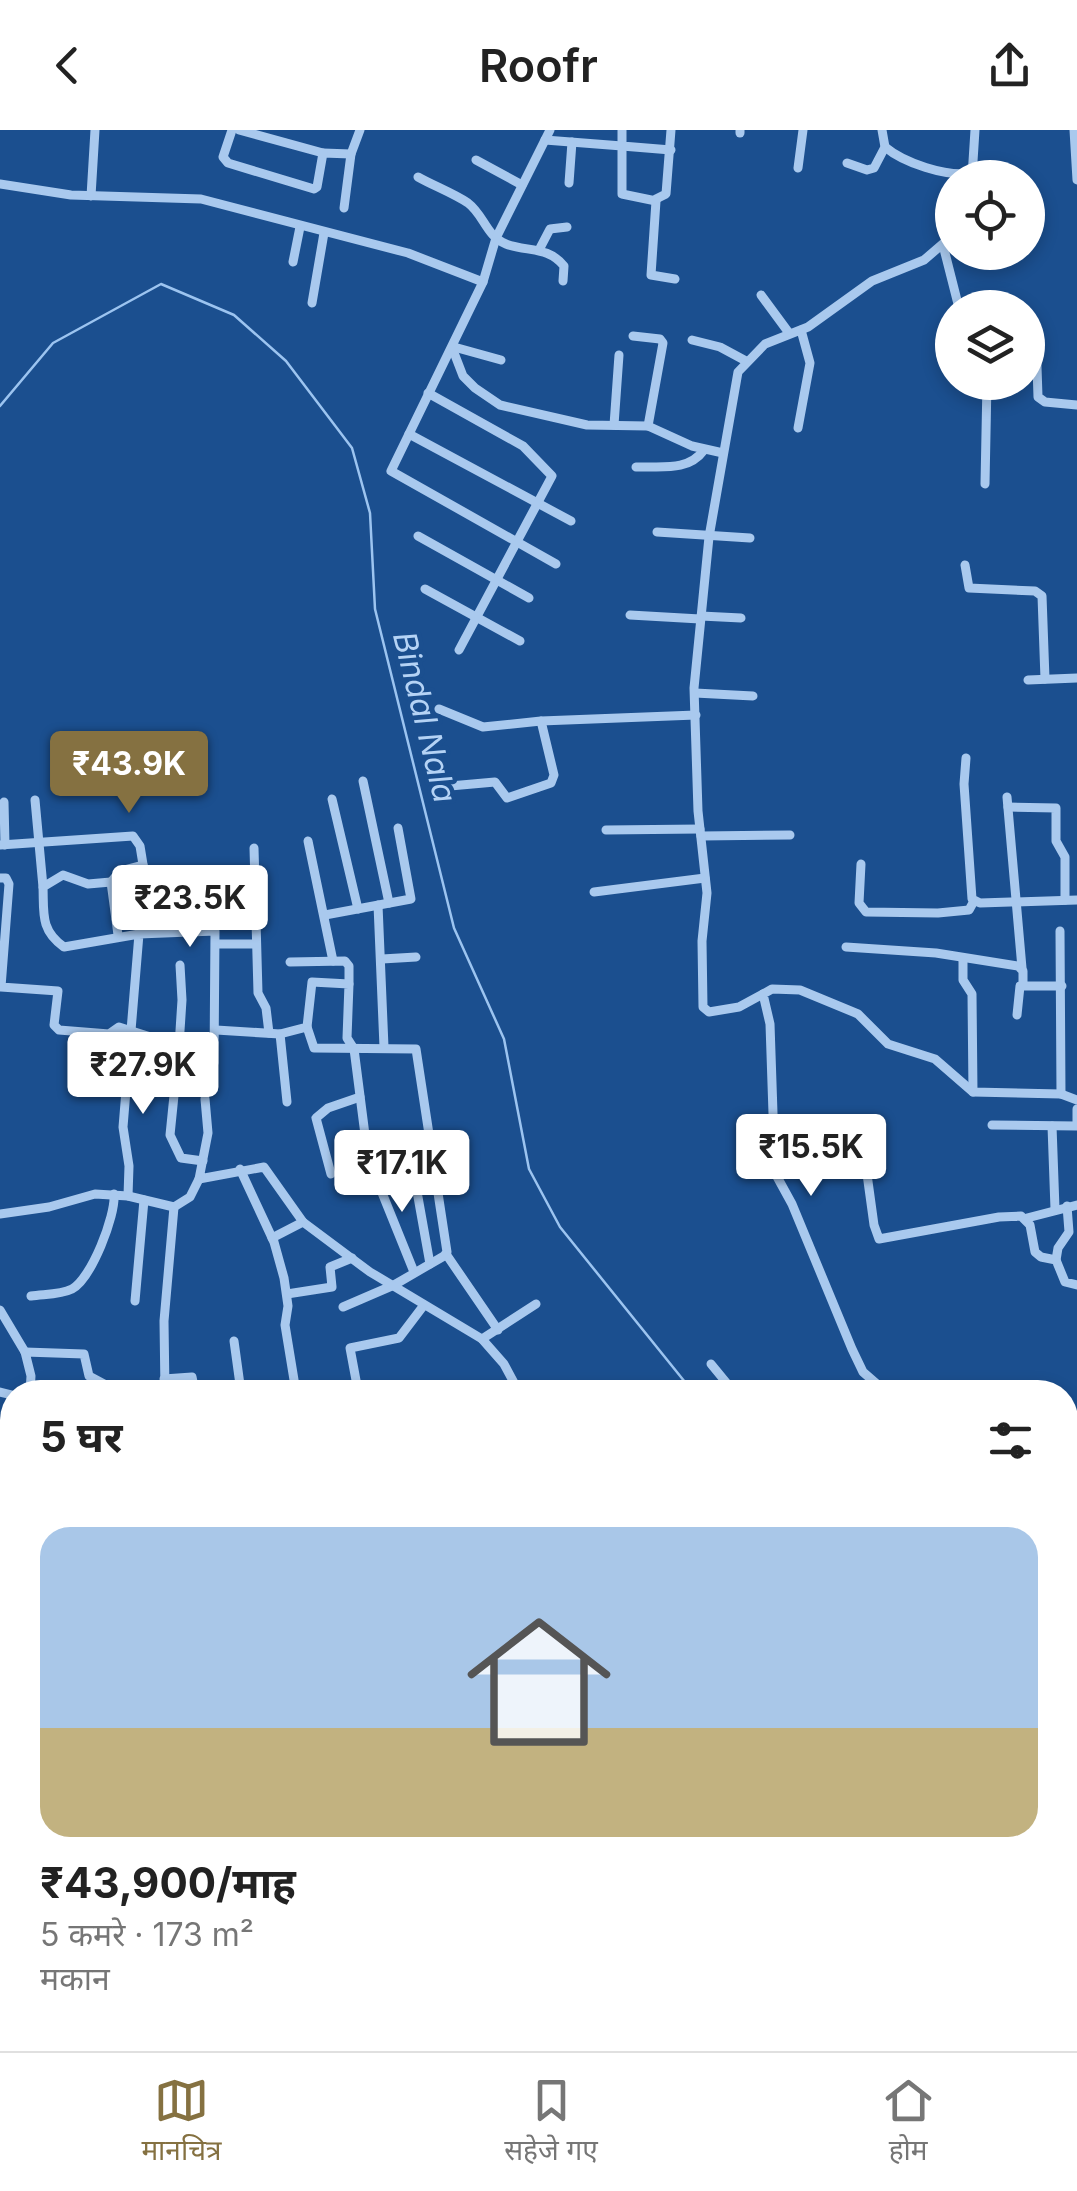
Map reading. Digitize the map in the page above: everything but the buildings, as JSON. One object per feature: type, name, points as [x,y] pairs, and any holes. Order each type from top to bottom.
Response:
[{"type":"street","points":[[91,196],[95,130]]},
{"type":"street","points":[[323,153],[318,187],[313,188],[228,164],[224,157],[236,130],[323,153],[351,154]]},
{"type":"street","points":[[344,208],[351,154],[360,130]]},
{"type":"street","points":[[622,130],[622,194],[656,199],[666,194],[671,130]]},
{"type":"street","points":[[798,168],[803,130]]},
{"type":"street","points":[[847,163],[872,170],[884,147],[882,130]]},
{"type":"street","points":[[973,160],[975,130]]},
{"type":"street","points":[[1074,130],[1077,180]]},
{"type":"street","points":[[556,564],[392,473],[392,466],[453,348],[483,282],[496,238],[548,135],[572,142],[671,150]]},
{"type":"street","points":[[569,183],[572,142]]},
{"type":"street","points":[[884,147],[935,169]]},
{"type":"street","points":[[476,160],[522,185]]},
{"type":"street","points":[[418,178],[468,204],[496,238],[540,250],[562,263],[563,281]]},
{"type":"street","points":[[0,184],[91,196],[191,197],[408,253],[483,282]]},
{"type":"street","points":[[656,199],[650,275],[675,279]]},
{"type":"street","points":[[294,262],[300,227]]},
{"type":"street","points":[[540,250],[550,229],[568,227]]},
{"type":"street","points":[[312,304],[324,234]]},
{"type":"street","points":[[935,251],[918,263],[882,276],[854,292],[801,330],[765,344],[738,372],[709,537],[694,694],[707,900],[702,941],[704,1010],[734,1009],[772,989],[800,990],[858,1014],[888,1044],[936,1058],[972,1092],[1061,1094],[1077,1100]]},
{"type":"street","points":[[761,296],[789,333]]},
{"type":"street","points":[[798,428],[810,364],[801,330]]},
{"type":"street","points":[[634,336],[660,339],[663,343],[648,426]]},
{"type":"street","points":[[692,340],[746,360]]},
{"type":"street","points":[[453,348],[501,360]]},
{"type":"street","points":[[453,348],[463,376],[500,404],[587,425],[648,426],[704,450],[722,453]]},
{"type":"street","points":[[614,425],[619,355]]},
{"type":"street","points":[[428,393],[523,446],[550,472],[552,480],[459,650]]},
{"type":"street","points":[[985,484],[987,400]]},
{"type":"street","points":[[1043,400],[1077,405]]},
{"type":"street","points":[[409,434],[571,521]]},
{"type":"street","points":[[636,467],[686,466],[704,450]]},
{"type":"street","points":[[658,532],[750,538]]},
{"type":"street","points":[[418,536],[528,598]]},
{"type":"street","points":[[965,564],[968,588],[1035,590],[1042,596],[1045,679]]},
{"type":"street","points":[[424,589],[520,641]]},
{"type":"street","points":[[630,615],[741,618]]},
{"type":"street","points":[[1028,680],[1077,678]]},
{"type":"street","points":[[694,694],[753,696]]},
{"type":"street","points":[[440,709],[483,727],[696,714]]},
{"type":"street","points":[[450,786],[494,782],[508,798],[551,783],[555,778],[541,721]]},
{"type":"street","points":[[861,864],[860,903],[866,912],[969,910],[974,901],[964,784],[966,758]]},
{"type":"street","points":[[363,781],[384,904],[384,1047]]},
{"type":"street","points":[[35,800],[44,919],[50,937],[64,946],[118,935],[213,930],[214,1063]]},
{"type":"street","points":[[332,800],[358,908]]},
{"type":"street","points":[[4,802],[3,845],[128,835],[138,841],[154,932]]},
{"type":"street","points":[[1023,985],[1008,802],[1056,808],[1056,841],[1066,857],[1065,900]]},
{"type":"street","points":[[324,915],[410,900],[413,896],[398,828]]},
{"type":"street","points":[[606,830],[790,835]]},
{"type":"street","points":[[308,841],[333,961]]},
{"type":"street","points":[[254,848],[258,993],[274,1033],[287,1102]]},
{"type":"street","points":[[43,887],[63,874],[88,884],[111,882],[120,871],[143,865]]},
{"type":"street","points":[[0,878],[6,878],[10,884],[3,911],[1,987],[58,992],[54,1025],[57,1030],[109,1034],[118,1028],[178,1046]]},
{"type":"street","points":[[594,892],[705,878]]},
{"type":"street","points":[[111,882],[118,935]]},
{"type":"street","points":[[974,901],[1077,900]]},
{"type":"street","points":[[1060,932],[1061,1094]]},
{"type":"street","points":[[128,1196],[129,1166],[123,1127],[139,934]]},
{"type":"street","points":[[216,944],[255,944]]},
{"type":"street","points":[[846,947],[936,952],[1022,968]]},
{"type":"street","points":[[382,959],[416,958]]},
{"type":"street","points":[[963,958],[963,980],[972,994],[972,1092]]},
{"type":"street","points":[[290,962],[348,964],[347,1038],[354,1049],[370,1165],[414,1272]]},
{"type":"street","points":[[180,965],[182,1000],[170,1139],[181,1158],[203,1161]]},
{"type":"street","points":[[349,984],[312,982],[307,1028],[314,1048],[384,1047],[417,1051],[446,1254],[498,1330]]},
{"type":"street","points":[[1017,1015],[1017,990],[1023,985],[1062,986]]},
{"type":"street","points":[[763,994],[770,1024],[776,1180],[792,1204],[863,1372],[872,1380]]},
{"type":"street","points":[[216,1030],[274,1033],[307,1028]]},
{"type":"street","points":[[331,1174],[316,1118],[328,1108],[360,1097]]},
{"type":"street","points":[[193,1380],[164,1379],[164,1320],[174,1208],[193,1193],[199,1178],[208,1133],[205,1098]]},
{"type":"street","points":[[992,1125],[1077,1124],[1077,1109]]},
{"type":"street","points":[[1052,1126],[1055,1209]]},
{"type":"street","points":[[863,1145],[879,1239],[999,1216],[1026,1218],[1072,1205],[1069,1232],[1058,1248],[1056,1260],[1065,1282],[1077,1285]]},
{"type":"street","points":[[410,1158],[430,1264]]},
{"type":"street","points":[[199,1178],[264,1167],[303,1222],[424,1306],[482,1338],[512,1380]]},
{"type":"street","points":[[240,1169],[272,1238],[287,1294],[284,1325],[294,1380]]},
{"type":"street","points":[[0,1214],[50,1207],[96,1194],[128,1196],[174,1208]]},
{"type":"street","points":[[31,1296],[63,1292],[79,1283],[110,1225],[114,1194]]},
{"type":"street","points":[[135,1301],[144,1200]]},
{"type":"street","points":[[1026,1218],[1034,1252],[1056,1260]]},
{"type":"street","points":[[272,1238],[303,1222]]},
{"type":"street","points":[[343,1307],[394,1286],[446,1254]]},
{"type":"street","points":[[287,1294],[332,1287],[330,1268],[352,1258]]},
{"type":"street","points":[[482,1338],[536,1304]]},
{"type":"street","points":[[356,1380],[350,1348],[399,1338],[424,1306]]},
{"type":"street","points":[[0,1310],[25,1352],[32,1380]]},
{"type":"street","points":[[234,1341],[239,1380]]},
{"type":"street","points":[[25,1352],[84,1354],[89,1376],[96,1380]]},
{"type":"street","points":[[711,1364],[724,1380]]},
{"type":"waterway","name":"Bindal Nala","points":[[0,406],[53,343],[161,284],[234,315],[286,361],[352,448],[370,513],[375,609],[454,928],[504,1039],[529,1169],[560,1227],[683,1380]]}]
